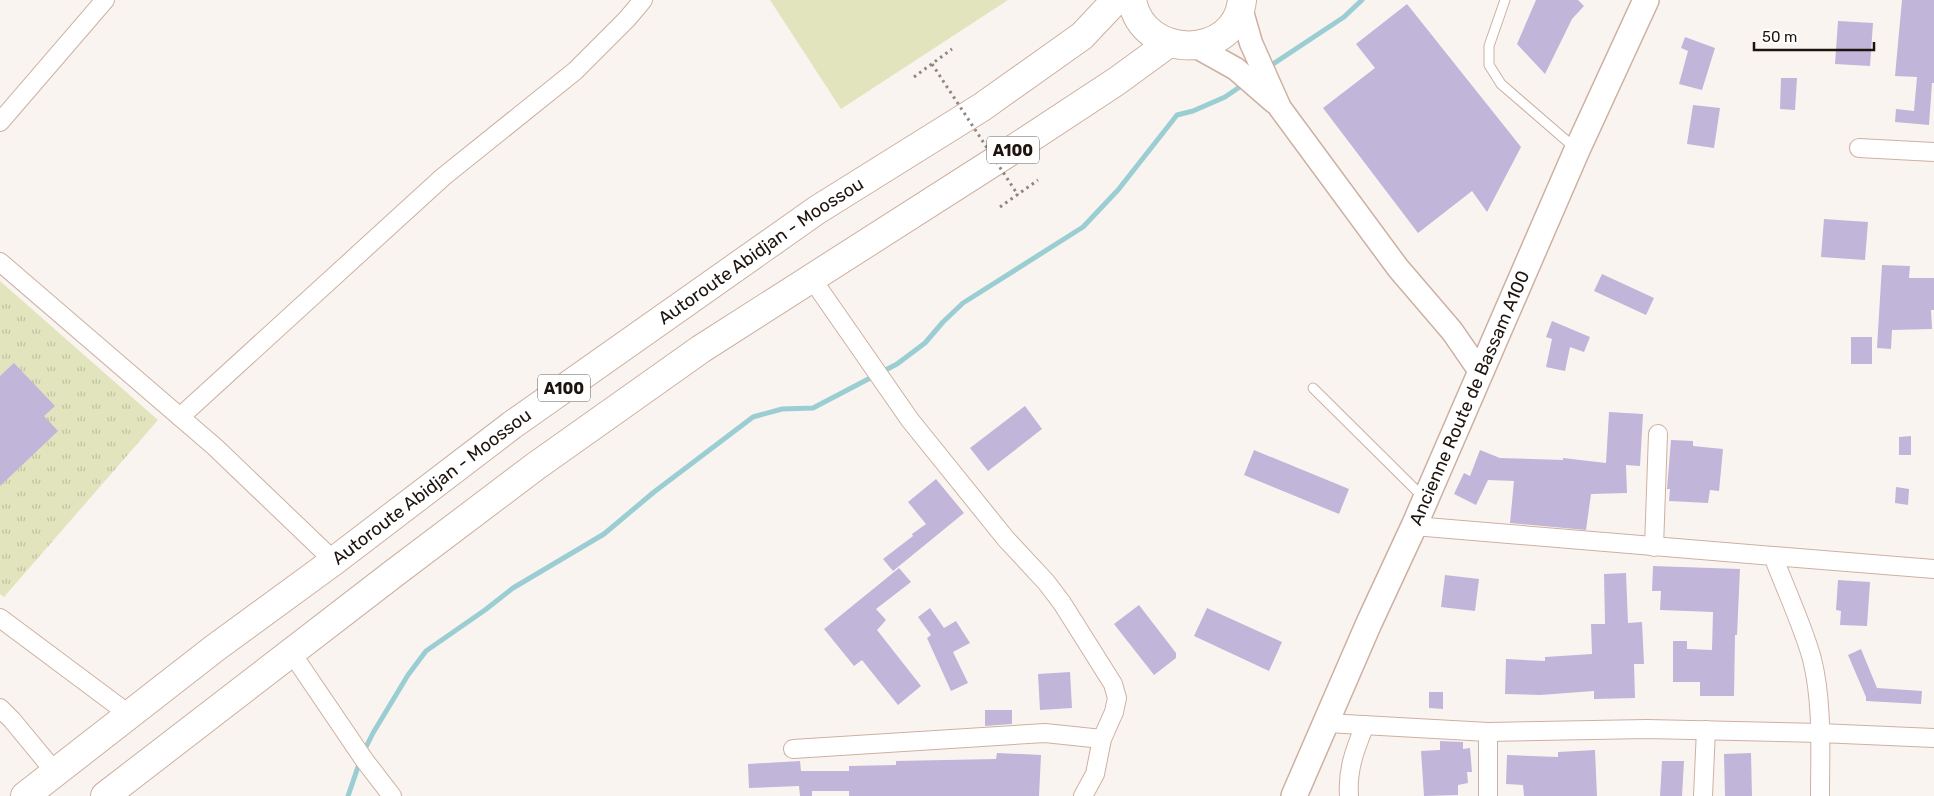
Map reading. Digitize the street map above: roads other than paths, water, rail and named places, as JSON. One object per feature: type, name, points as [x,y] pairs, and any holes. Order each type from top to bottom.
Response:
[{"type":"highway","name":"Autoroute Abidjan - Moossou","points":[[25,796],[216,648],[334,561],[512,425],[817,210],[982,107],[1082,36],[1116,0]]},
{"type":"highway","points":[[1132,0],[1140,20],[1152,34],[1182,45],[1210,42],[1224,33],[1234,22],[1242,4]]},
{"type":"highway","name":"A100","points":[[110,794],[291,652],[536,466],[701,349],[1117,82],[1182,45]]},
{"type":"main road","name":"Ancienne Route de Bassam A100","points":[[1294,796],[1369,623],[1426,500],[1577,150],[1646,0]]},
{"type":"street","points":[[0,122],[105,0]]},
{"type":"street","points":[[180,417],[443,177],[575,71],[628,20],[643,0]]},
{"type":"street","points":[[1242,4],[1251,43],[1280,108]]},
{"type":"street","points":[[1182,45],[1236,69],[1280,108],[1398,268],[1452,331],[1481,373]]},
{"type":"street","points":[[1859,148],[1934,152]]},
{"type":"street","points":[[0,262],[215,447],[334,561]]},
{"type":"street","points":[[812,279],[910,420],[1006,539],[1046,582],[1074,621],[1113,684],[1117,698],[1114,712],[1102,739],[1095,774],[1083,796]]},
{"type":"street","points":[[1654,547],[1658,434]]},
{"type":"street","points":[[1414,526],[1934,569]]},
{"type":"street","points":[[1773,556],[1812,659],[1818,697],[1820,796]]},
{"type":"street","points":[[0,618],[130,714]]},
{"type":"street","points":[[291,652],[392,796]]},
{"type":"street","points":[[0,708],[55,772]]},
{"type":"street","points":[[1327,723],[1488,732],[1647,729],[1934,738]]},
{"type":"street","points":[[1349,796],[1348,780],[1351,760],[1365,725]]},
{"type":"street","points":[[1704,796],[1706,730]]},
{"type":"street","points":[[793,749],[1045,732],[1102,739]]},
{"type":"street","points":[[1488,732],[1488,796]]},
{"type":"lane","points":[[1505,0],[1489,46],[1489,65],[1501,84],[1577,150]]},
{"type":"lane","points":[[1313,388],[1426,500]]},
{"type":"waterway","points":[[1267,68],[1344,17],[1362,0]]},
{"type":"waterway","points":[[363,753],[408,675],[426,651],[513,588],[604,534],[654,492],[753,417],[782,409],[813,408],[897,364],[925,343],[963,303],[1083,227],[1118,190],[1177,115],[1193,111],[1225,97],[1244,84]]},
{"type":"waterway","points":[[348,796],[360,761]]}]
